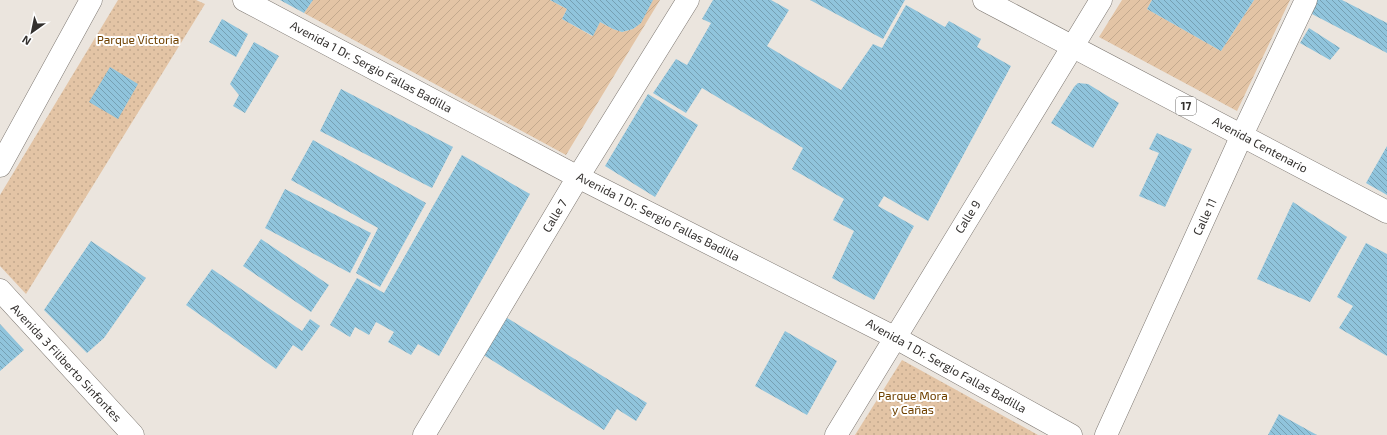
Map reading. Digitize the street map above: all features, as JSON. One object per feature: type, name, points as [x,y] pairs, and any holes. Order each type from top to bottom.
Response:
[{"type":"street","points":[[0,166],[91,0]]},
{"type":"street","name":"Avenida 1 Dr. Sergio Fallas Badilla","points":[[244,0],[578,176],[894,337],[1071,435]]},
{"type":"street","name":"Calle 7","points":[[424,435],[578,176],[688,0]]},
{"type":"street","name":"Avenida Centenario","points":[[984,0],[1387,212]]},
{"type":"street","name":"Calle 9","points":[[836,435],[894,337],[1101,0]]},
{"type":"street","name":"Calle 11","points":[[1106,435],[1242,135],[1306,0]]},
{"type":"street","name":"Avenida 3 Filiberto Sinfontes","points":[[0,290],[133,435]]},
{"type":"green space","name":"Parque Victoria","points":[[118,0],[196,0],[205,4],[26,294],[0,266],[0,195]]},
{"type":"green space","points":[[313,0],[550,0],[567,9],[562,19],[592,36],[600,22],[622,32],[633,29],[641,23],[644,0],[660,0],[566,155],[304,13]]},
{"type":"green space","points":[[1122,0],[1152,0],[1147,9],[1221,51],[1254,0],[1290,0],[1237,111],[1099,37]]},
{"type":"green space","name":"Parque Mora y Cañas","points":[[902,360],[1038,435],[855,435]]},
{"type":"building","points":[[280,0],[313,0],[304,13]]},
{"type":"building","points":[[550,0],[653,0],[641,23],[633,29],[622,32],[600,22],[593,36],[562,19],[567,9]]},
{"type":"building","points":[[713,0],[771,0],[789,10],[767,46],[841,90],[873,44],[882,48],[906,5],[945,27],[949,21],[981,39],[977,47],[1011,66],[928,221],[884,196],[878,206],[914,226],[874,300],[832,278],[854,231],[833,220],[844,199],[792,169],[803,148],[702,88],[686,113],[653,93],[676,59],[687,65],[711,23],[702,19]]},
{"type":"building","points":[[810,0],[905,0],[883,39]]},
{"type":"building","points":[[1152,0],[1254,0],[1221,51],[1147,9]]},
{"type":"building","points":[[1316,0],[1342,0],[1387,23],[1387,53],[1310,13]]},
{"type":"building","points":[[222,19],[248,34],[236,57],[209,42]]},
{"type":"building","points":[[1309,28],[1340,48],[1330,60],[1300,43]]},
{"type":"building","points":[[254,42],[279,56],[245,113],[233,106],[239,95],[230,84]]},
{"type":"building","points":[[110,67],[138,84],[118,119],[89,102]]},
{"type":"building","points":[[1078,83],[1088,84],[1119,103],[1093,148],[1051,123]]},
{"type":"building","points":[[341,89],[453,147],[432,188],[320,131]]},
{"type":"building","points":[[648,94],[698,125],[655,197],[605,166]]},
{"type":"building","points":[[1157,133],[1192,149],[1165,207],[1139,196],[1159,153],[1149,149]]},
{"type":"building","points":[[313,140],[426,203],[380,287],[356,273],[378,228],[291,180]]},
{"type":"building","points":[[1387,146],[1387,195],[1366,183]]},
{"type":"building","points":[[462,155],[530,194],[439,356],[418,344],[411,355],[388,342],[394,332],[376,322],[369,335],[355,327],[350,337],[330,325],[357,278],[384,293]]},
{"type":"building","points":[[285,189],[371,233],[350,273],[265,228]]},
{"type":"building","points":[[1293,202],[1347,237],[1310,302],[1257,279]]},
{"type":"building","points":[[261,239],[329,285],[311,312],[243,266]]},
{"type":"building","points":[[91,241],[146,278],[104,338],[87,353],[44,310]]},
{"type":"building","points":[[1366,243],[1387,254],[1387,356],[1339,328],[1353,306],[1337,297]]},
{"type":"building","points":[[212,269],[302,331],[310,319],[320,326],[302,351],[293,345],[276,369],[186,305]]},
{"type":"building","points":[[504,316],[647,403],[636,421],[617,409],[604,430],[482,354]]},
{"type":"building","points":[[0,324],[24,350],[0,371]]},
{"type":"building","points":[[785,331],[837,361],[807,415],[755,386]]},
{"type":"building","points":[[1279,414],[1317,435],[1268,435]]}]
